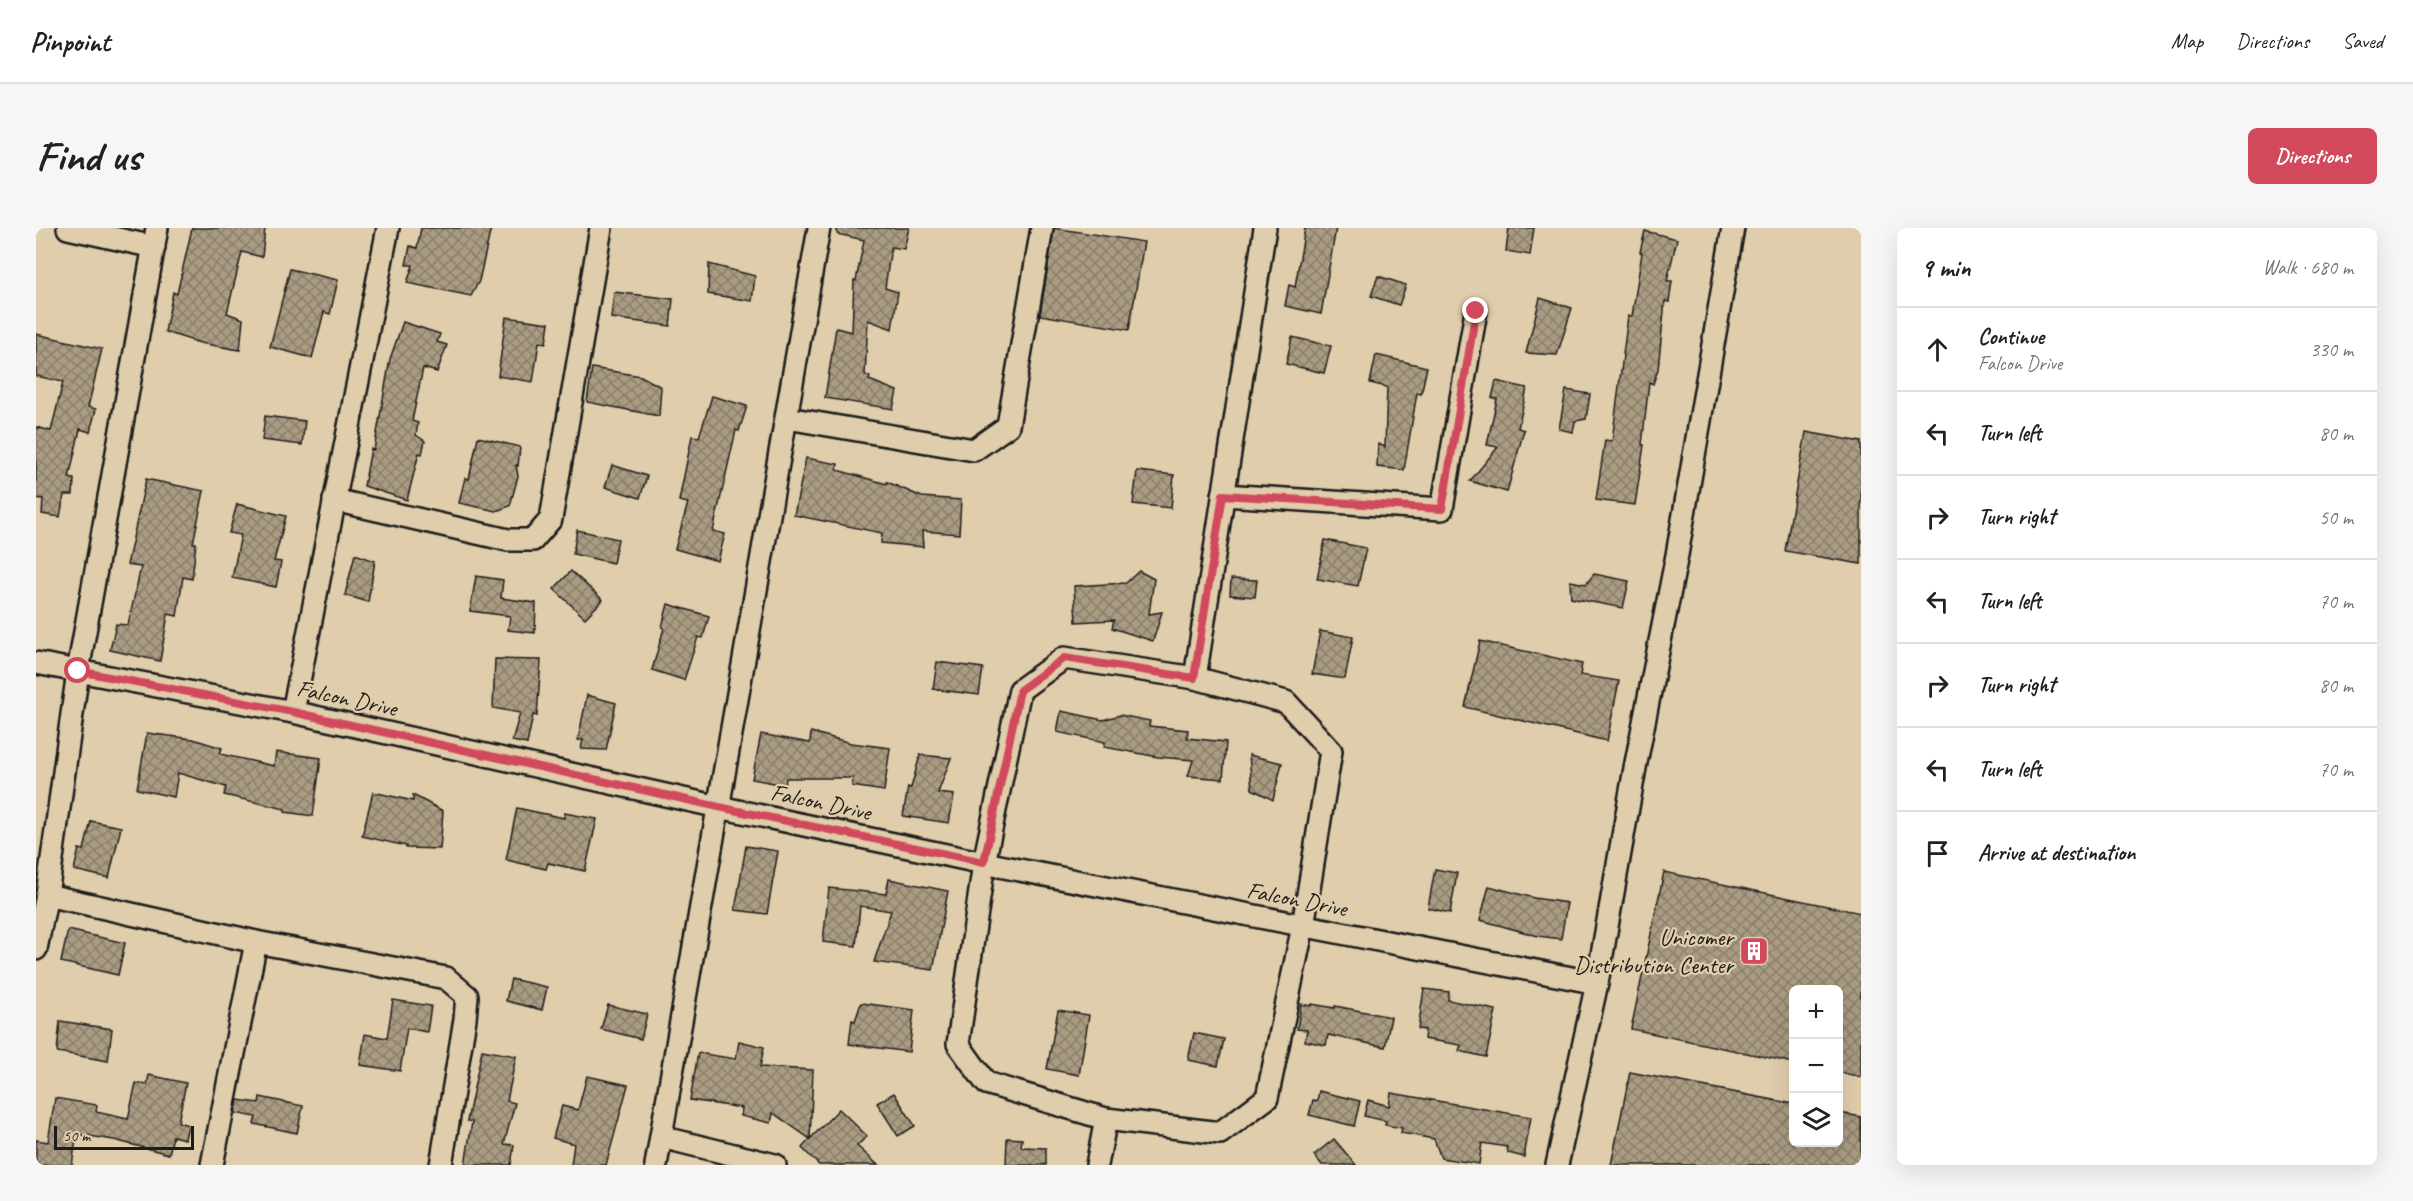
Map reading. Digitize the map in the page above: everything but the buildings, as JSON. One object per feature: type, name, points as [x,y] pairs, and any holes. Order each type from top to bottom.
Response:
[{"type":"street","points":[[36,949],[47,895],[78,671],[156,237],[68,228]]},
{"type":"street","points":[[293,712],[388,228]]},
{"type":"street","points":[[334,500],[508,540],[533,540],[551,519],[601,228]]},
{"type":"street","points":[[656,1165],[819,228]]},
{"type":"street","points":[[787,418],[974,450],[1008,426],[1042,228]]},
{"type":"street","points":[[1194,678],[1265,228]]},
{"type":"street","points":[[1557,1165],[1597,983],[1635,768],[1677,555],[1733,228]]},
{"type":"street","points":[[1223,495],[1442,509],[1476,311]]},
{"type":"street","points":[[1064,658],[1194,678],[1286,702],[1331,751],[1303,926],[1267,1098],[1220,1133],[1106,1119],[986,1083],[958,1044],[984,862],[1020,690],[1064,658]]},
{"type":"street","name":"Falcon Drive","points":[[36,663],[293,712],[719,807],[984,862],[1597,983]]},
{"type":"street","points":[[47,895],[256,942],[446,978],[467,996],[441,1165]]},
{"type":"street","points":[[212,1165],[256,942]]},
{"type":"street","points":[[1097,1165],[1106,1119]]},
{"type":"street","points":[[661,1137],[776,1165]]},
{"type":"place","name":"Unicomer Distribution Center","points":[[1754,951]]},
{"type":"route","points":[[78,671],[293,712],[719,807],[984,862],[1020,690],[1064,658],[1194,678],[1223,495],[1442,509],[1476,311]]}]
